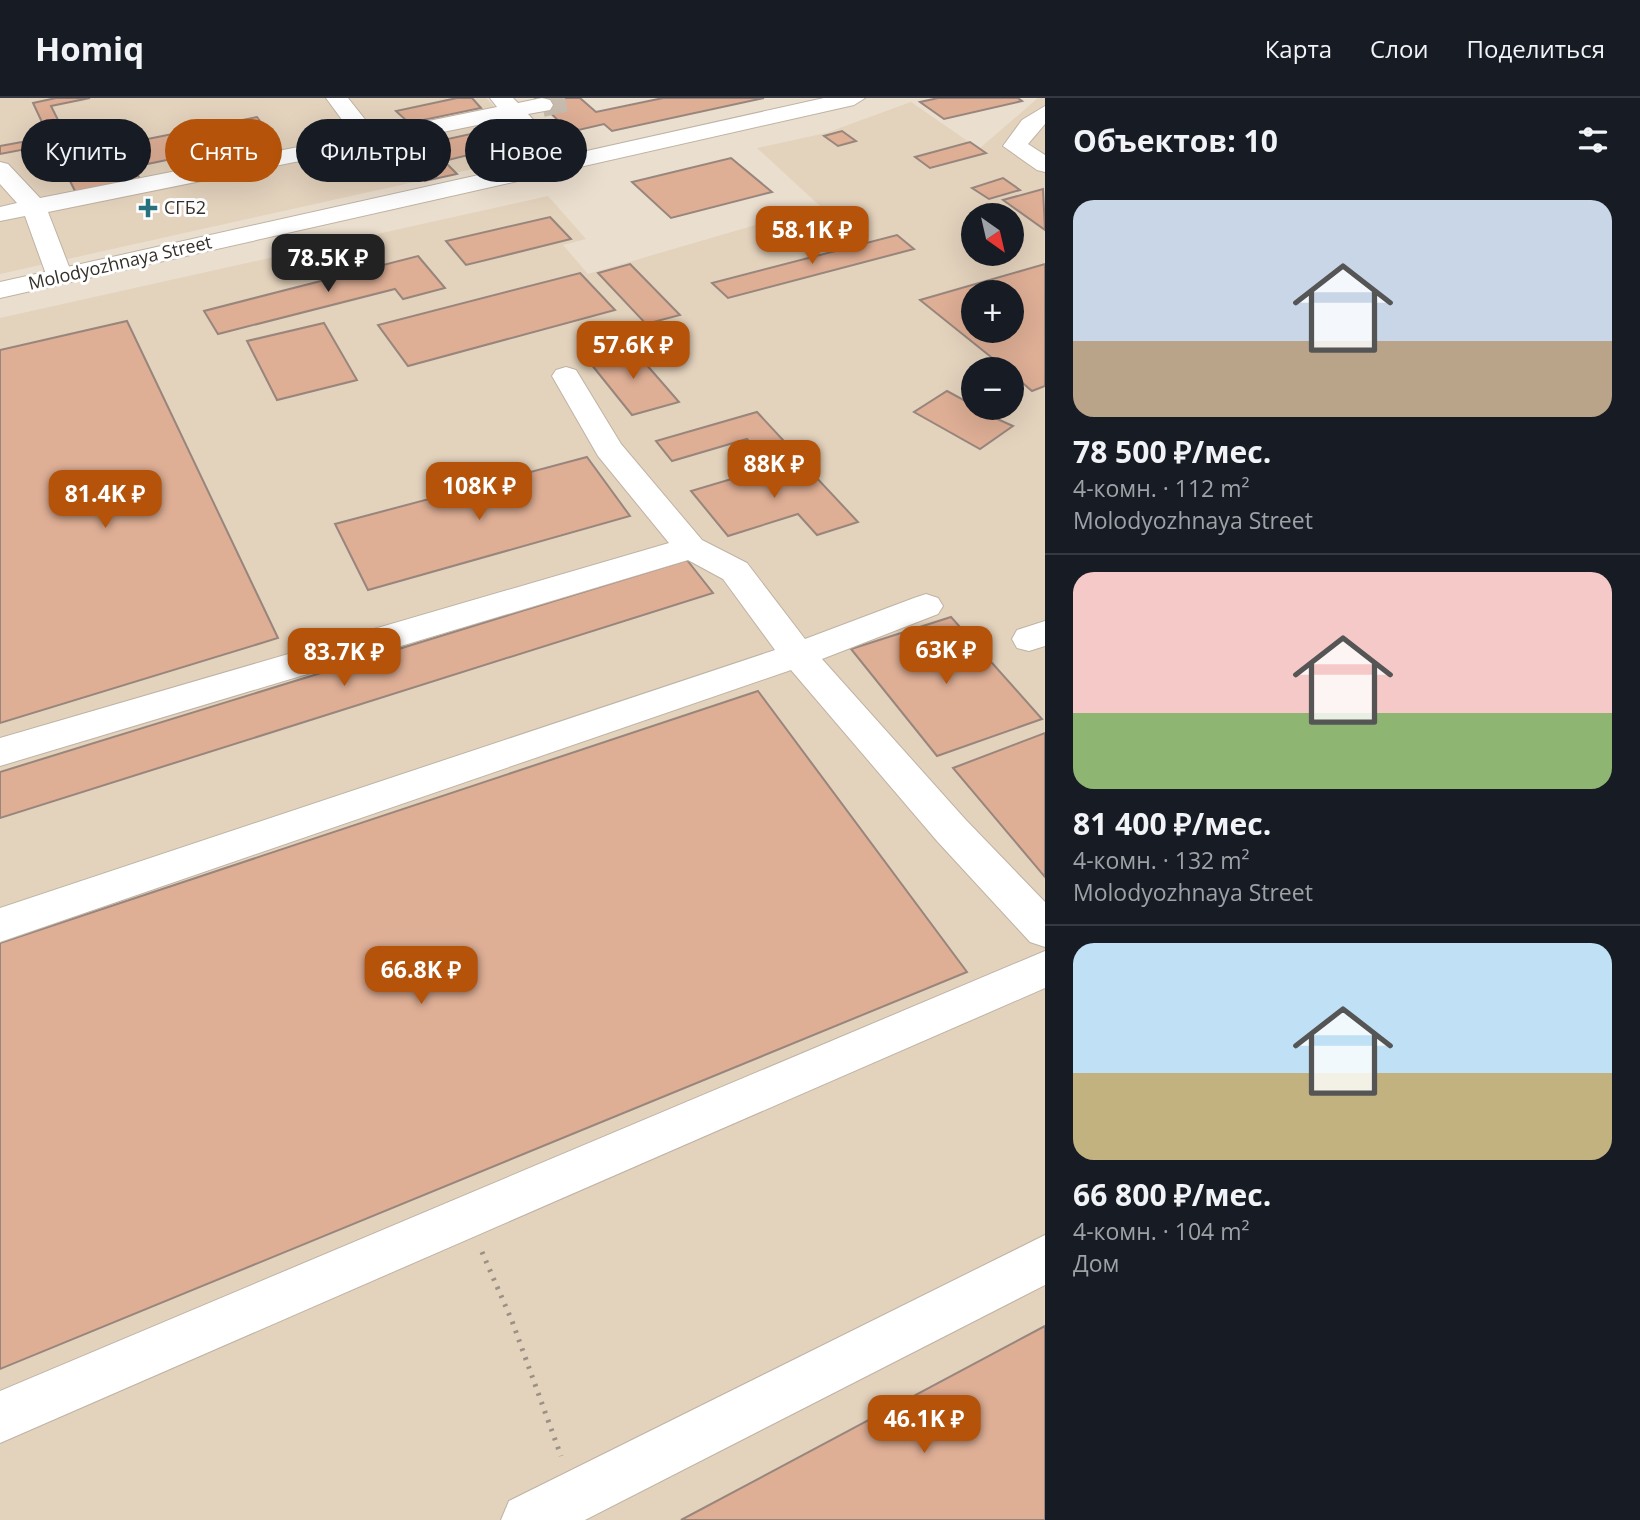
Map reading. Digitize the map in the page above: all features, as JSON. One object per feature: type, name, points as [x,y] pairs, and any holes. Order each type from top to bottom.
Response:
[{"type":"street","points":[[337,98],[353,119]]},
{"type":"street","name":"Molodyozhnaya Street","points":[[587,157],[854,98]]},
{"type":"street","points":[[450,119],[508,104],[542,105]]},
{"type":"street","points":[[508,104],[521,119]]},
{"type":"street","points":[[1045,113],[1030,125],[1016,146],[1045,165]]},
{"type":"street","points":[[0,214],[296,155]]},
{"type":"street","points":[[0,169],[34,207],[60,277]]},
{"type":"street","name":"Molodyozhnaya Street","points":[[0,290],[477,182]]},
{"type":"street","points":[[566,376],[609,449],[691,548],[735,571],[799,655],[951,830],[1045,930]]},
{"type":"street","points":[[0,752],[691,548]]},
{"type":"street","points":[[0,925],[799,655],[926,606]]},
{"type":"street","points":[[0,1417],[1045,969]]},
{"type":"street","points":[[528,1520],[1045,1259]]},
{"type":"path","points":[[490,1273],[512,1321],[544,1417]]},
{"type":"shaded area","points":[[0,98],[486,98],[506,119],[465,119],[465,171],[451,174],[451,119],[296,119],[296,182],[414,182],[0,274]]},
{"type":"shaded area","points":[[1038,98],[1045,98],[1045,1520],[0,1520],[0,318],[548,196],[586,239],[563,245],[588,274],[820,206],[757,148],[826,133],[911,102],[979,149]]},
{"type":"building","points":[[56,98],[90,98],[51,106],[58,119],[41,119],[33,103]]},
{"type":"building","points":[[457,98],[472,98],[481,108],[428,119],[405,119],[396,111]]},
{"type":"building","points":[[535,98],[580,98],[596,112],[663,98],[764,98],[612,131],[604,124],[587,128],[587,119],[557,119]]},
{"type":"building","points":[[938,98],[1018,98],[1022,101],[944,119],[920,102]]},
{"type":"building","points":[[842,131],[856,141],[838,146],[824,136]]},
{"type":"building","points":[[165,135],[165,160],[151,163],[151,138]]},
{"type":"building","points":[[465,135],[465,156],[451,159],[451,138]]},
{"type":"building","points":[[21,142],[21,150],[0,154],[0,146]]},
{"type":"building","points":[[970,142],[986,153],[930,168],[915,157]]},
{"type":"building","points":[[731,158],[772,192],[671,218],[632,182]]},
{"type":"building","points":[[1003,178],[1020,190],[989,199],[972,188]]},
{"type":"building","points":[[70,182],[126,182],[76,193]]},
{"type":"building","points":[[1043,189],[1045,230],[1024,215],[1024,203],[1007,203],[1003,200]]},
{"type":"building","points":[[550,217],[571,239],[466,265],[446,241]]},
{"type":"building","points":[[897,235],[914,249],[728,298],[712,283]]},
{"type":"building","points":[[418,256],[445,288],[403,299],[395,289],[218,334],[204,311]]},
{"type":"building","points":[[630,264],[680,315],[646,324],[598,273]]},
{"type":"building","points":[[1045,264],[1045,386],[1032,391],[1024,384],[1024,357],[991,357],[974,343],[1024,343],[1024,280],[989,280]]},
{"type":"building","points":[[580,273],[615,310],[408,366],[378,325]]},
{"type":"building","points":[[961,288],[961,333],[920,300]]},
{"type":"building","points":[[127,321],[278,638],[0,723],[0,350]]},
{"type":"building","points":[[324,323],[357,380],[277,400],[247,341]]},
{"type":"building","points":[[632,348],[679,402],[632,415],[587,359]]},
{"type":"building","points":[[947,391],[961,399],[961,420],[1000,420],[1013,426],[980,449],[914,412]]},
{"type":"building","points":[[757,412],[795,453],[767,461],[747,439],[672,461],[656,441]]},
{"type":"building","points":[[587,457],[630,516],[368,590],[335,524]]},
{"type":"building","points":[[799,459],[858,522],[817,535],[798,514],[728,536],[691,491]]},
{"type":"building","points":[[687,560],[713,593],[0,818],[0,772]]},
{"type":"building","points":[[951,617],[1042,719],[937,756],[851,649]]},
{"type":"building","points":[[758,691],[967,972],[0,1369],[0,943]]},
{"type":"building","points":[[1045,733],[1045,877],[953,768]]},
{"type":"building","points":[[1045,1326],[1045,1520],[681,1520]]},
{"type":"tunnel","points":[[542,105],[573,98]]},
{"type":"place","name":"СГБ2","points":[[148,208]]}]
